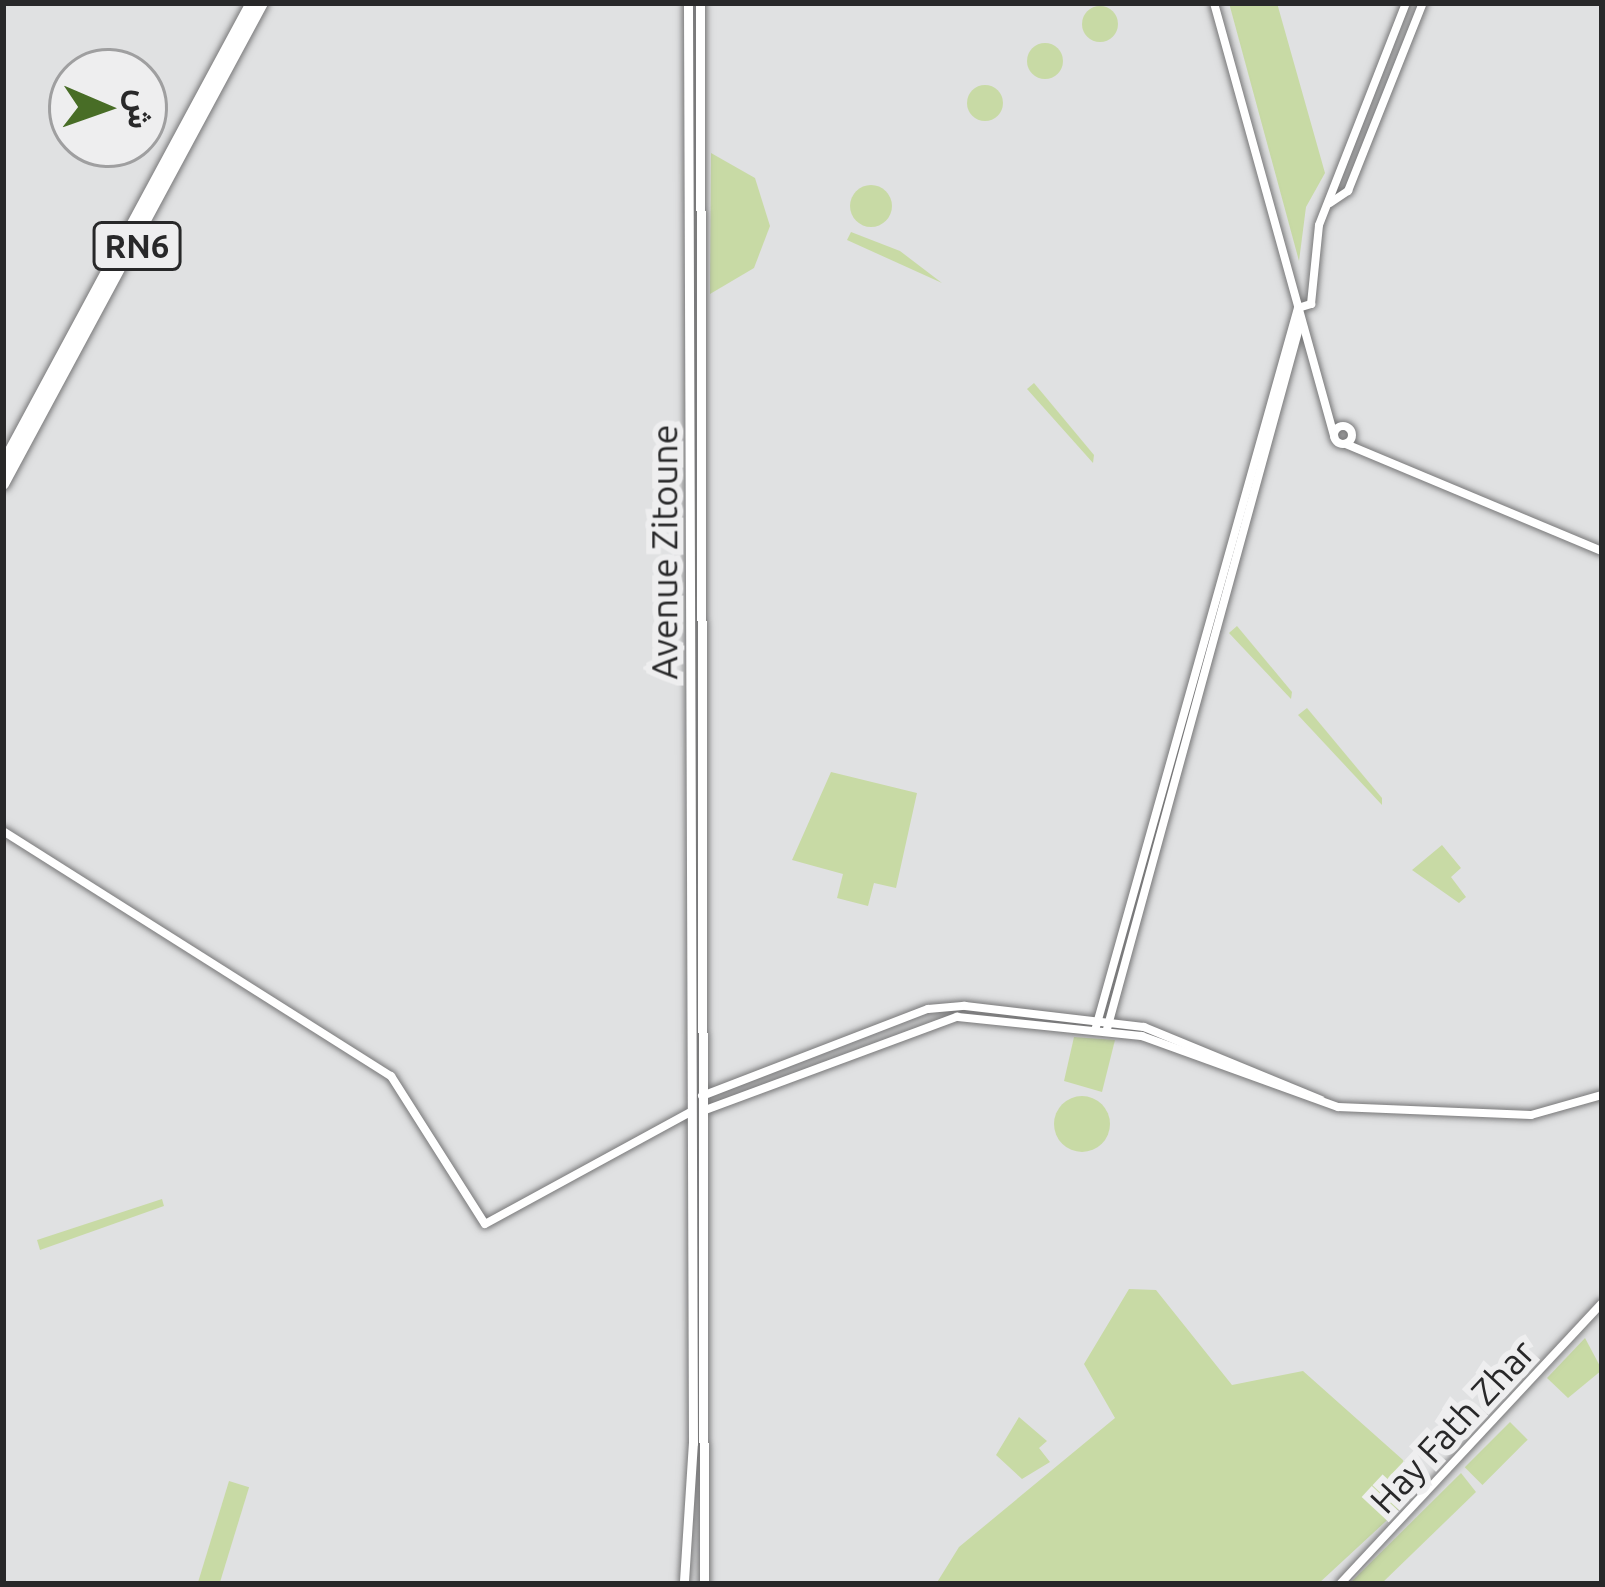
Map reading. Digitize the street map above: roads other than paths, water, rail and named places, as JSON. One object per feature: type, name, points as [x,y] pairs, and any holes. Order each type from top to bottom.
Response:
[{"type":"highway","name":"RN6","points":[[3,466],[252,3]]},
{"type":"highway","name":"RN6","points":[[3,484],[262,3]]},
{"type":"main road","name":"Avenue Zitoune","points":[[688,3],[690,1113],[684,1561],[689,1583]]},
{"type":"main road","name":"Avenue Zitoune","points":[[700,3],[705,1575]]},
{"type":"main road","points":[[686,305],[702,305]]},
{"type":"main road","points":[[685,318],[703,319]]},
{"type":"main road","points":[[690,718],[705,721]]},
{"type":"main road","points":[[688,733],[705,734]]},
{"type":"main road","points":[[689,1100],[703,1103]]},
{"type":"main road","points":[[690,1113],[703,1103]]},
{"type":"main road","points":[[684,1561],[705,1575],[689,1583]]},
{"type":"street","points":[[1214,3],[1334,437],[1602,551]]},
{"type":"street","points":[[1102,1023],[1298,308],[1312,301],[1329,204],[1406,3]]},
{"type":"street","points":[[1329,204],[1348,191],[1423,3]]},
{"type":"street","points":[[1102,1023],[1301,321]]},
{"type":"street","points":[[1328,417],[1363,446]]},
{"type":"street","points":[[1334,437],[1342,426]]},
{"type":"street","points":[[1346,444],[1352,434]]},
{"type":"street","points":[[3,831],[391,1076],[485,1224],[690,1113]]},
{"type":"street","points":[[703,1103],[926,1022],[1102,1023],[1329,1105],[1527,1115],[1602,1095]]},
{"type":"street","name":"Hay Fath Zhar","points":[[1340,1584],[1602,1303]]}]
